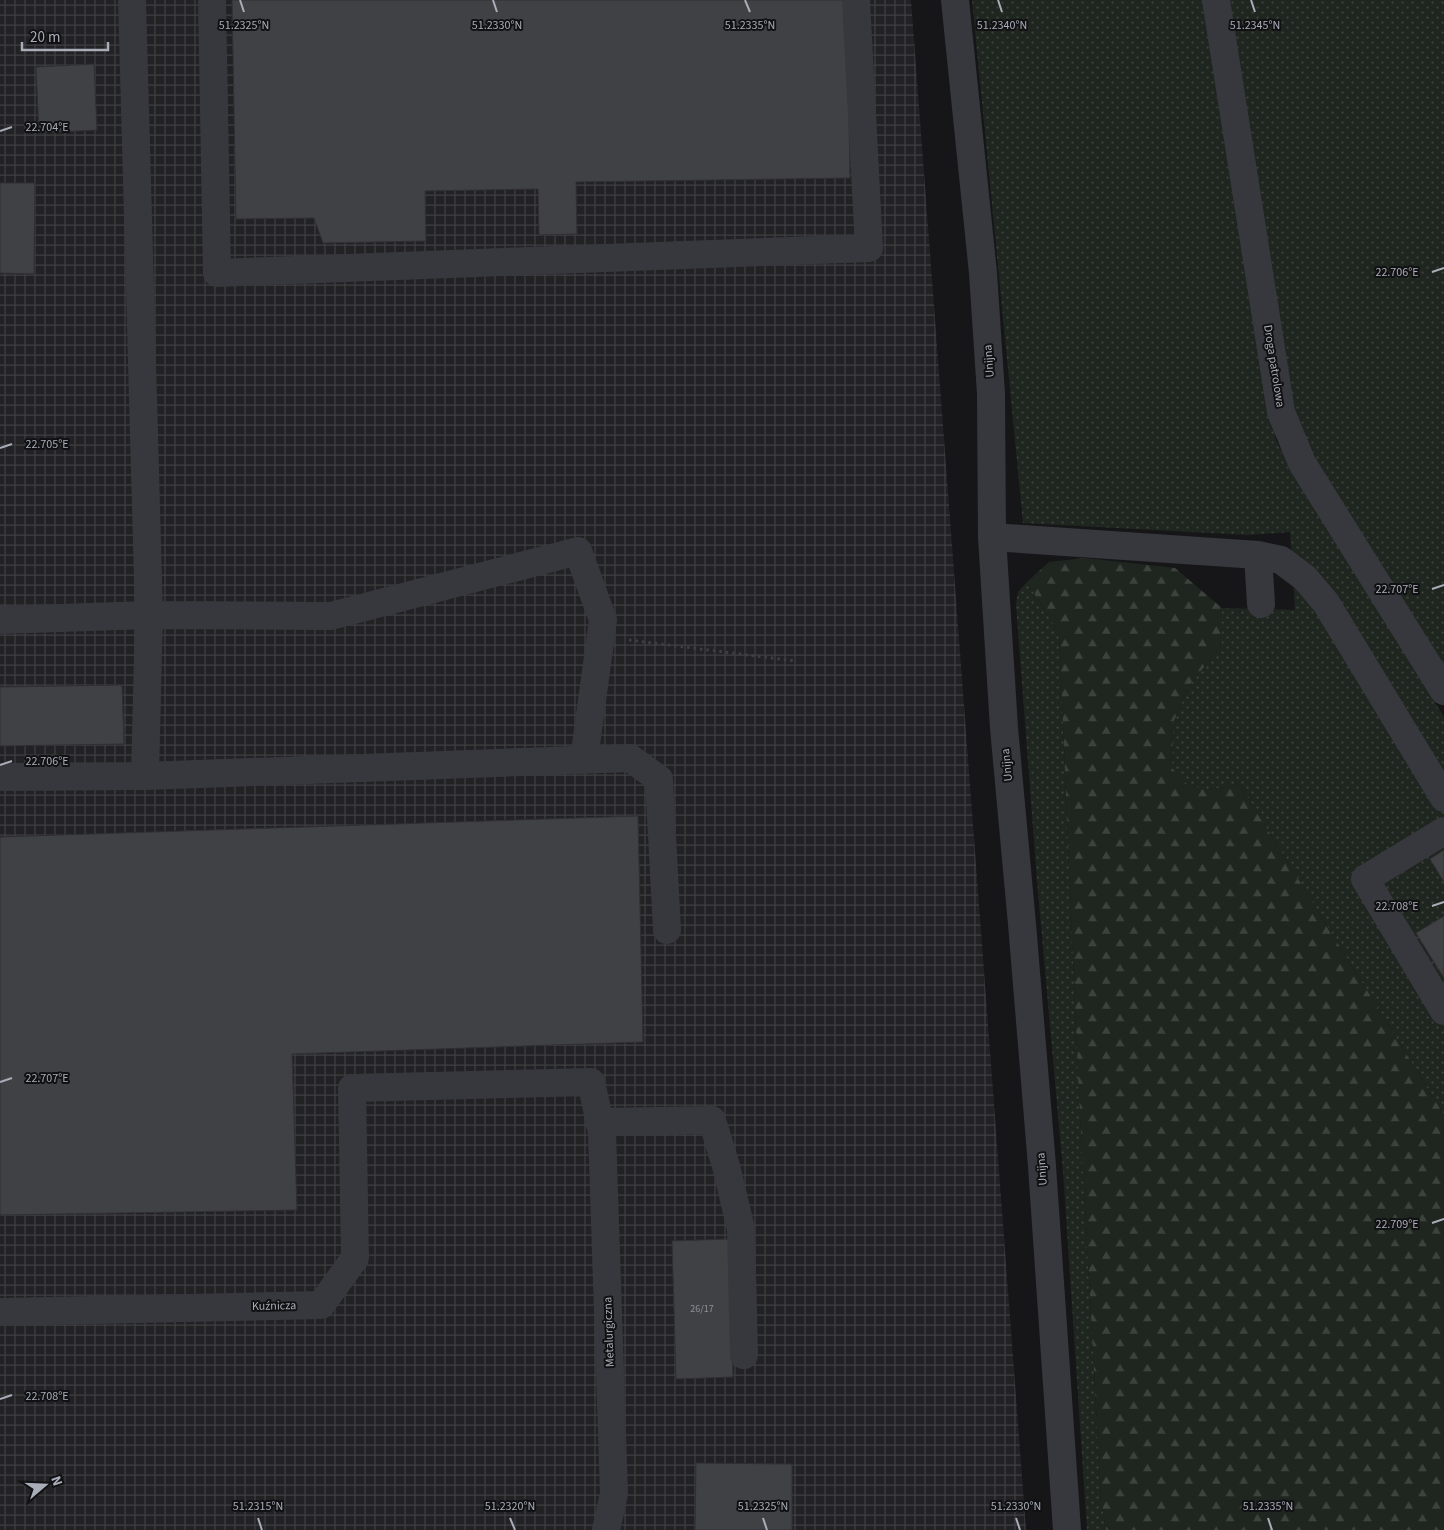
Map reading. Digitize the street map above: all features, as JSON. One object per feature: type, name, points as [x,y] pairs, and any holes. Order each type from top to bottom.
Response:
[{"type":"street","points":[[132,0],[149,615],[145,776]]},
{"type":"street","points":[[212,0],[217,273],[869,248],[856,0]]},
{"type":"street","name":"Unijna","points":[[955,0],[983,273],[991,394],[992,537],[1004,728],[1042,1156],[1067,1530]]},
{"type":"street","name":"Droga patrolowa","points":[[1216,0],[1281,412],[1302,463],[1444,691]]},
{"type":"street","points":[[992,537],[1258,555],[1281,560],[1305,578],[1326,604],[1444,798]]},
{"type":"street","points":[[0,620],[149,615],[331,616],[578,551],[603,620],[584,759]]},
{"type":"street","points":[[1258,555],[1261,604]]},
{"type":"street","points":[[0,777],[145,776],[630,758],[659,779],[666,930]]},
{"type":"street","points":[[1444,830],[1364,879],[1444,1011]]},
{"type":"street","name":"Metalurgiczna","points":[[352,1088],[591,1082],[601,1127],[614,1494],[606,1530]]},
{"type":"street","name":"Kuźnicza","points":[[0,1312],[321,1305],[355,1258],[352,1088]]},
{"type":"street","points":[[601,1127],[712,1120],[726,1166],[741,1229],[744,1355]]},
{"type":"path","points":[[601,636],[796,662]]},
{"type":"shaded area","points":[[0,0],[911,0],[1026,1530],[0,1530]]},
{"type":"green space","points":[[972,0],[1202,0],[1276,440],[1287,462],[1444,717],[1444,1115],[1240,785],[1205,790],[1187,784],[1172,768],[1173,723],[1189,686],[1222,644],[1222,608],[1295,610],[1290,532],[1247,535],[1023,523]]},
{"type":"green space","points":[[1225,0],[1444,0],[1444,672],[1309,455],[1293,406]]},
{"type":"green space","points":[[1085,558],[1175,568],[1222,608],[1222,644],[1189,686],[1173,723],[1172,768],[1187,784],[1205,790],[1240,785],[1444,1115],[1444,1530],[1106,1530],[1101,1499],[1079,1096],[1059,633],[1027,582],[1049,562]]},
{"type":"green space","points":[[1027,582],[1059,633],[1079,1096],[1101,1499],[1106,1530],[1087,1530],[1063,1171],[1037,881],[1016,604],[1018,592]]},
{"type":"building","points":[[232,0],[847,0],[850,178],[576,182],[577,234],[539,235],[538,189],[425,191],[426,241],[323,243],[314,218],[236,219]]},
{"type":"building","points":[[94,64],[97,130],[39,133],[36,67]]},
{"type":"building","points":[[0,183],[35,183],[34,274],[0,273]]},
{"type":"building","points":[[122,685],[124,744],[0,746],[0,687]]},
{"type":"building","points":[[638,816],[643,1042],[292,1054],[297,1210],[0,1215],[0,837]]},
{"type":"building","points":[[1444,850],[1444,882],[1430,859]]},
{"type":"building","points":[[1444,916],[1444,978],[1416,933]]},
{"type":"building","points":[[729,1239],[733,1377],[676,1379],[672,1241]]},
{"type":"building","points":[[696,1463],[792,1464],[792,1530],[695,1530]]}]
